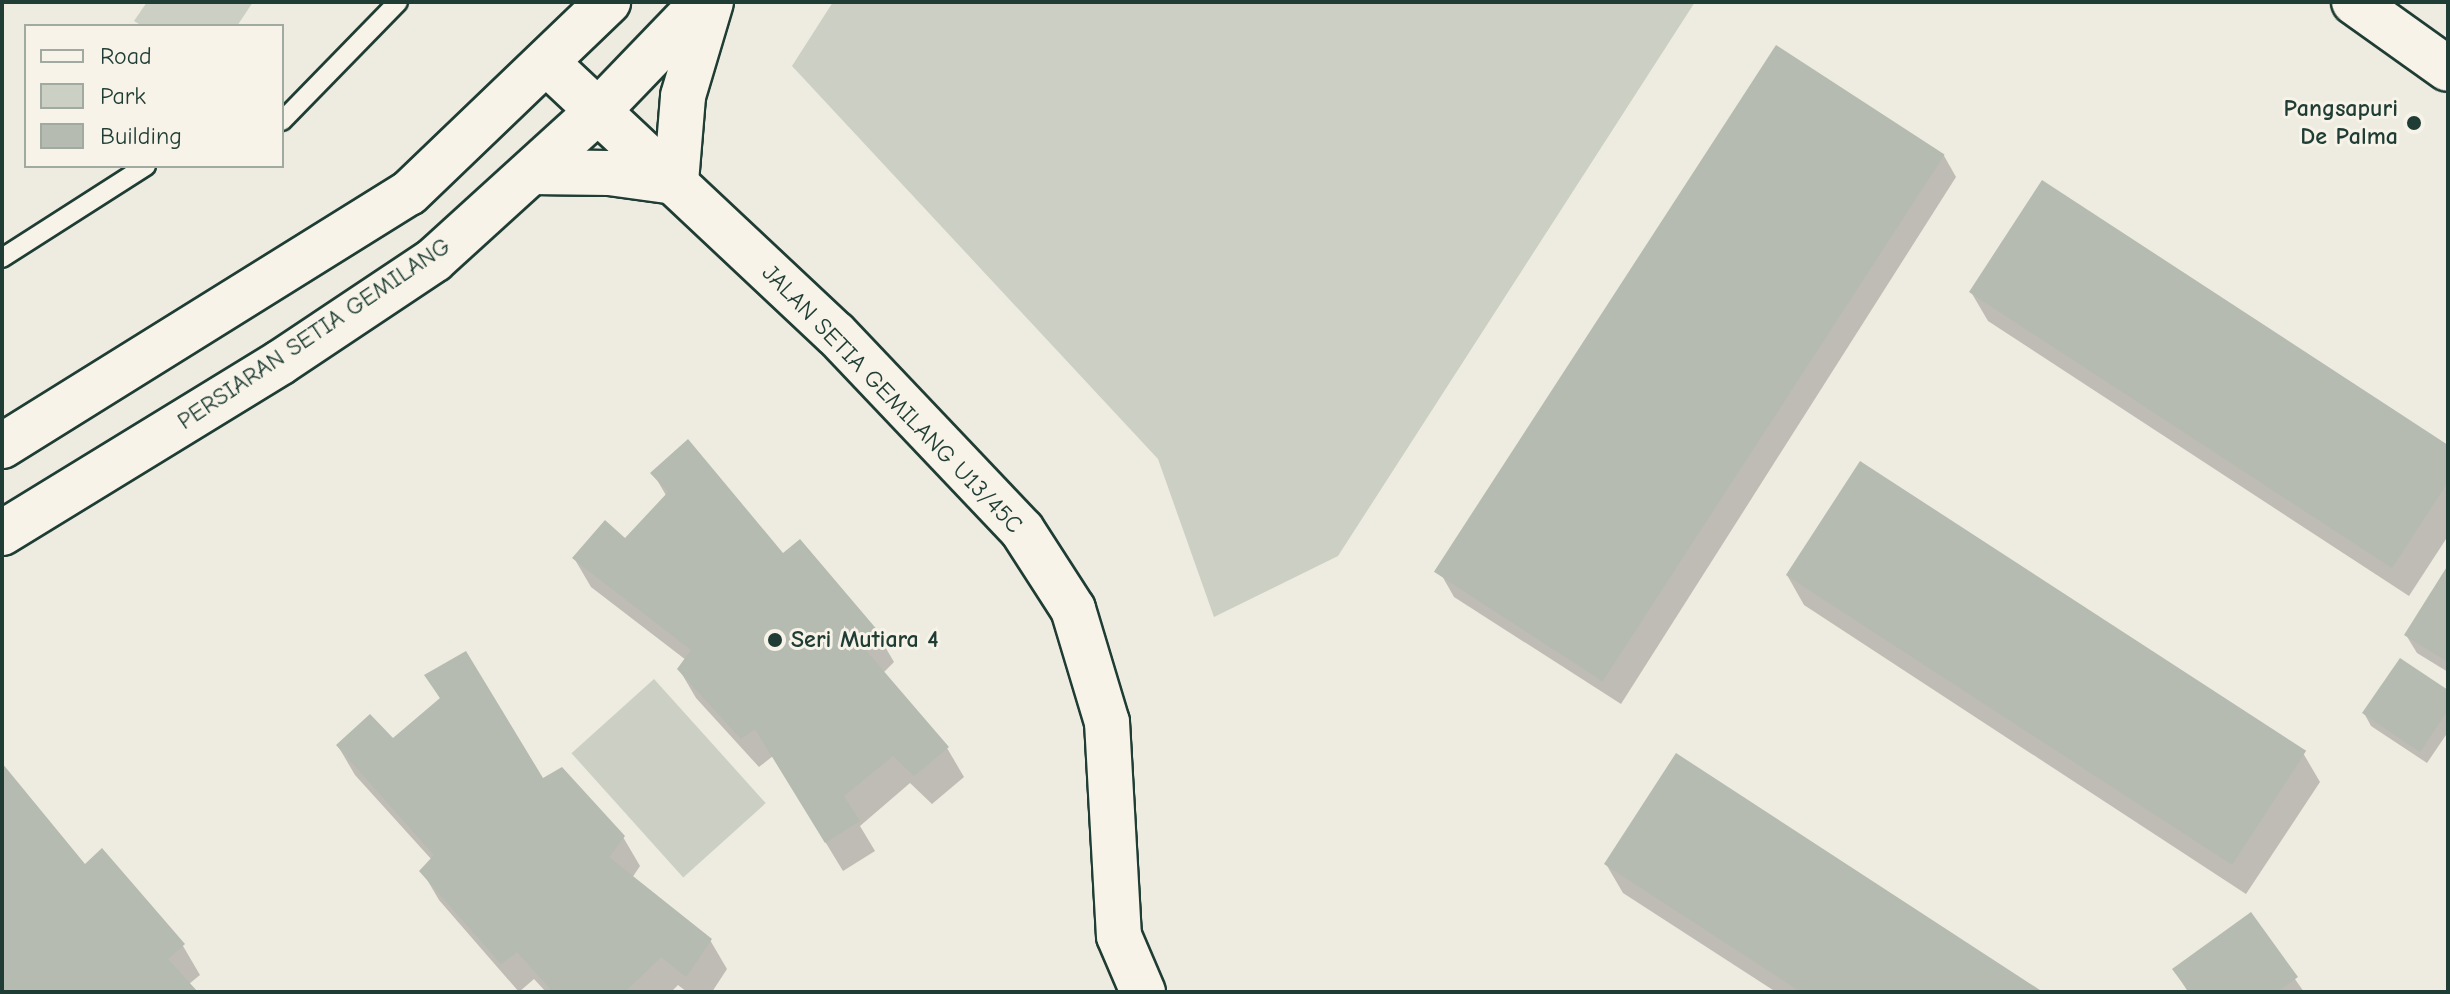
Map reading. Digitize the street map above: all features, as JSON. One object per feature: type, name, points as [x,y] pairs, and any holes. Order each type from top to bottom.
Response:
[{"type":"street","points":[[2,446],[409,193],[548,64],[608,2]]},
{"type":"street","name":"PERSIARAN SETIA GEMILANG","points":[[2,533],[281,362],[434,260],[600,109],[703,2]]},
{"type":"street","points":[[532,172],[609,173],[676,182],[683,96],[711,2]]},
{"type":"street","points":[[2354,2],[2448,69]]},
{"type":"street","name":"JALAN SETIA GEMILANG U13/45C","points":[[548,64],[600,109],[836,334],[1022,530],[1073,609],[1107,722],[1119,936],[1143,992]]},
{"type":"lane","points":[[284,119],[398,2]]},
{"type":"lane","points":[[2,258],[143,168]]},
{"type":"green space","points":[[147,2],[253,2],[238,24],[139,24],[134,21]]},
{"type":"green space","points":[[833,2],[1695,2],[1338,556],[1214,617],[1158,459],[792,66]]},
{"type":"green space","points":[[654,679],[766,803],[683,877],[572,753]]},
{"type":"building","points":[[1776,45],[1945,154],[1603,681],[1434,572]]},
{"type":"building","points":[[2042,180],[2448,445],[2448,482],[2392,568],[1969,292]]},
{"type":"building","name":"Seri Mutiara 4","points":[[688,439],[783,553],[800,539],[879,632],[863,647],[949,747],[914,776],[893,756],[844,796],[860,821],[825,843],[755,729],[741,739],[677,669],[691,650],[572,558],[605,520],[625,538],[668,492],[650,473]]},
{"type":"building","points":[[1860,461],[2306,751],[2232,865],[1786,575]]},
{"type":"building","points":[[2448,565],[2448,662],[2404,635]]},
{"type":"building","points":[[466,651],[543,778],[562,767],[625,836],[609,857],[712,939],[686,977],[661,957],[625,992],[553,992],[517,952],[501,964],[419,871],[434,855],[336,745],[370,714],[393,738],[440,698],[424,675]]},
{"type":"building","points":[[2400,658],[2448,690],[2448,710],[2420,752],[2362,713]]},
{"type":"building","points":[[1676,753],[2043,992],[1801,992],[1604,864]]},
{"type":"building","points":[[2,763],[85,864],[102,848],[185,944],[168,959],[198,992],[2,992]]},
{"type":"building","points":[[2251,912],[2298,977],[2277,992],[2189,992],[2172,969]]},
{"type":"place","name":"Pangsapuri De Palma","points":[[2414,123]]},
{"type":"place","name":"Seri Mutiara 4","points":[[775,640]]}]
